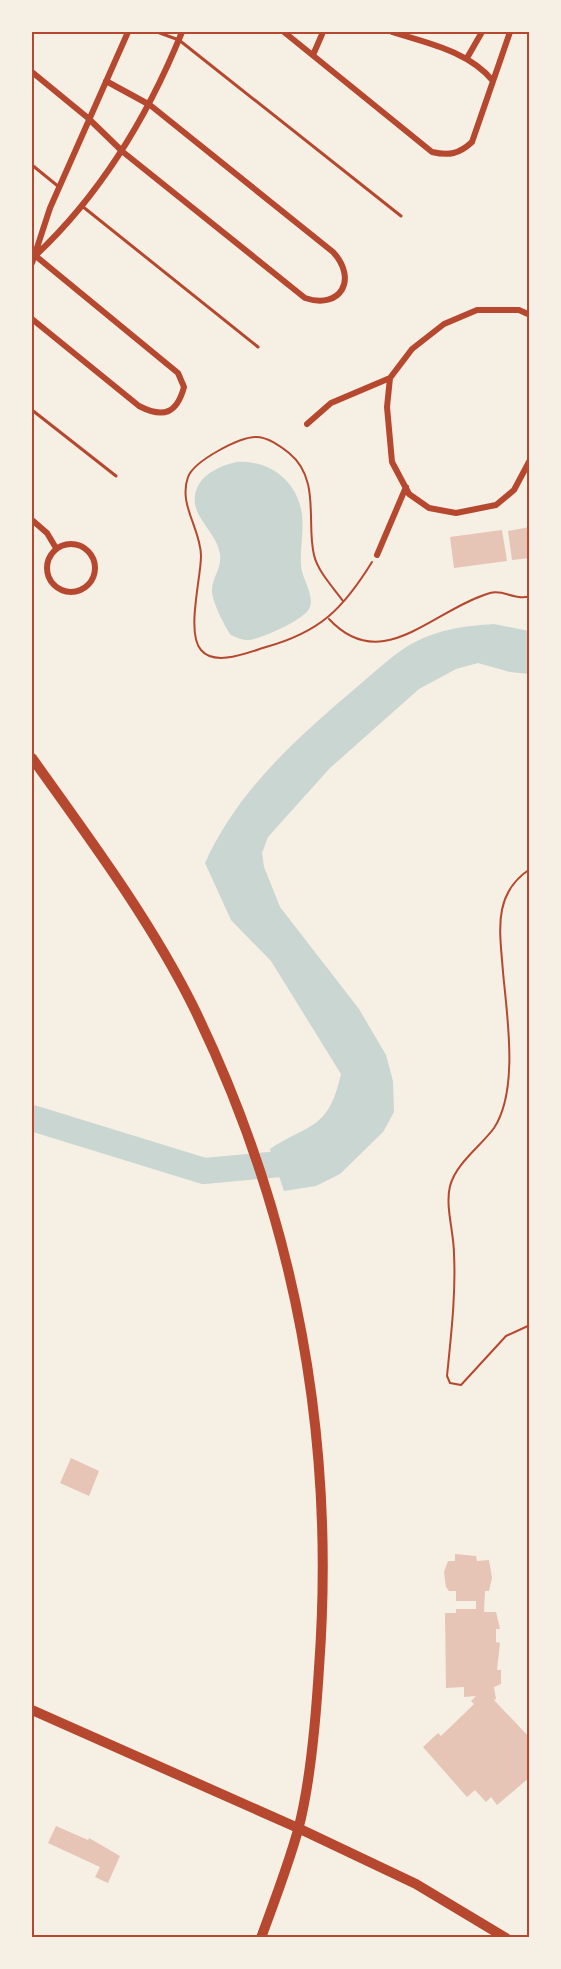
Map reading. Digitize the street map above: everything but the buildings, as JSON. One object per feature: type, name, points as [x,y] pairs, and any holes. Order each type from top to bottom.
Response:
[{"type":"main road","points":[[32,758],[118,878],[192,1005],[235,1101],[275,1219],[295,1294],[310,1372],[323,1543],[323,1601],[316,1716],[298,1828],[261,1938]]},
{"type":"main road","points":[[32,1710],[298,1828],[416,1884],[506,1938]]},
{"type":"street","points":[[32,263],[59,187],[128,32]]},
{"type":"street","points":[[33,255],[55,236],[123,152],[150,105],[182,32]]},
{"type":"street","points":[[284,32],[432,152],[445,155],[461,153],[472,142],[510,32]]},
{"type":"street","points":[[313,55],[324,32]]},
{"type":"street","points":[[392,32],[407,34],[467,58],[483,68],[493,81]]},
{"type":"street","points":[[467,58],[482,32]]},
{"type":"street","points":[[32,72],[88,118],[123,152],[305,298],[318,302],[332,299],[341,291],[345,279],[344,264],[333,252],[150,105],[106,81]]},
{"type":"street","points":[[32,319],[139,406],[151,412],[161,412],[172,411],[180,403],[184,387],[178,374],[33,255]]},
{"type":"street","points":[[307,424],[331,403],[390,378],[412,349],[444,324],[477,310],[519,310],[530,315]]},
{"type":"street","points":[[390,378],[387,407],[392,462],[409,494],[429,508],[456,513],[496,506],[514,490],[530,460]]},
{"type":"street","points":[[377,555],[406,487]]},
{"type":"street","points":[[32,520],[47,533],[56,548]]},
{"type":"street","points":[[71,543],[79,544],[91,554],[95,570],[88,585],[73,592],[65,591],[52,583],[46,569],[47,561],[56,548],[71,543]]},
{"type":"lane","points":[[157,32],[179,40],[401,216]]},
{"type":"lane","points":[[32,165],[59,187]]},
{"type":"lane","points":[[81,205],[258,347]]},
{"type":"lane","points":[[32,410],[116,476]]},
{"type":"path","points":[[343,601],[315,558],[310,494],[306,480],[290,454],[274,442],[255,437],[241,440],[204,459],[194,467],[187,482],[187,505],[201,547],[196,631],[202,651],[215,657],[246,653],[300,636],[328,619],[343,601],[377,555]]},
{"type":"path","points":[[328,619],[348,637],[384,643],[403,637],[458,605],[493,592],[501,592],[517,598],[530,596]]},
{"type":"path","points":[[530,869],[509,886],[502,915],[508,1049],[506,1098],[502,1113],[493,1129],[463,1164],[450,1186],[455,1256],[447,1376],[450,1383],[461,1385],[507,1336],[530,1325]]},
{"type":"shaded area","points":[[237,462],[260,464],[280,474],[294,491],[302,514],[302,570],[311,598],[309,609],[299,618],[272,633],[249,640],[231,635],[216,606],[212,589],[220,564],[220,554],[195,504],[195,494],[199,484],[206,476],[221,467]]},
{"type":"shaded area","points":[[494,624],[529,631],[529,674],[510,672],[478,663],[456,669],[419,689],[330,768],[268,837],[262,853],[264,867],[280,907],[359,1009],[386,1055],[393,1081],[394,1112],[383,1132],[340,1174],[316,1186],[284,1191],[270,1149],[307,1128],[324,1115],[336,1092],[341,1074],[271,961],[231,920],[205,863],[234,812],[271,767],[291,746],[386,662],[411,644],[429,636],[456,628]]},
{"type":"waterway","points":[[32,1118],[204,1171],[302,1162],[307,1157]]}]
